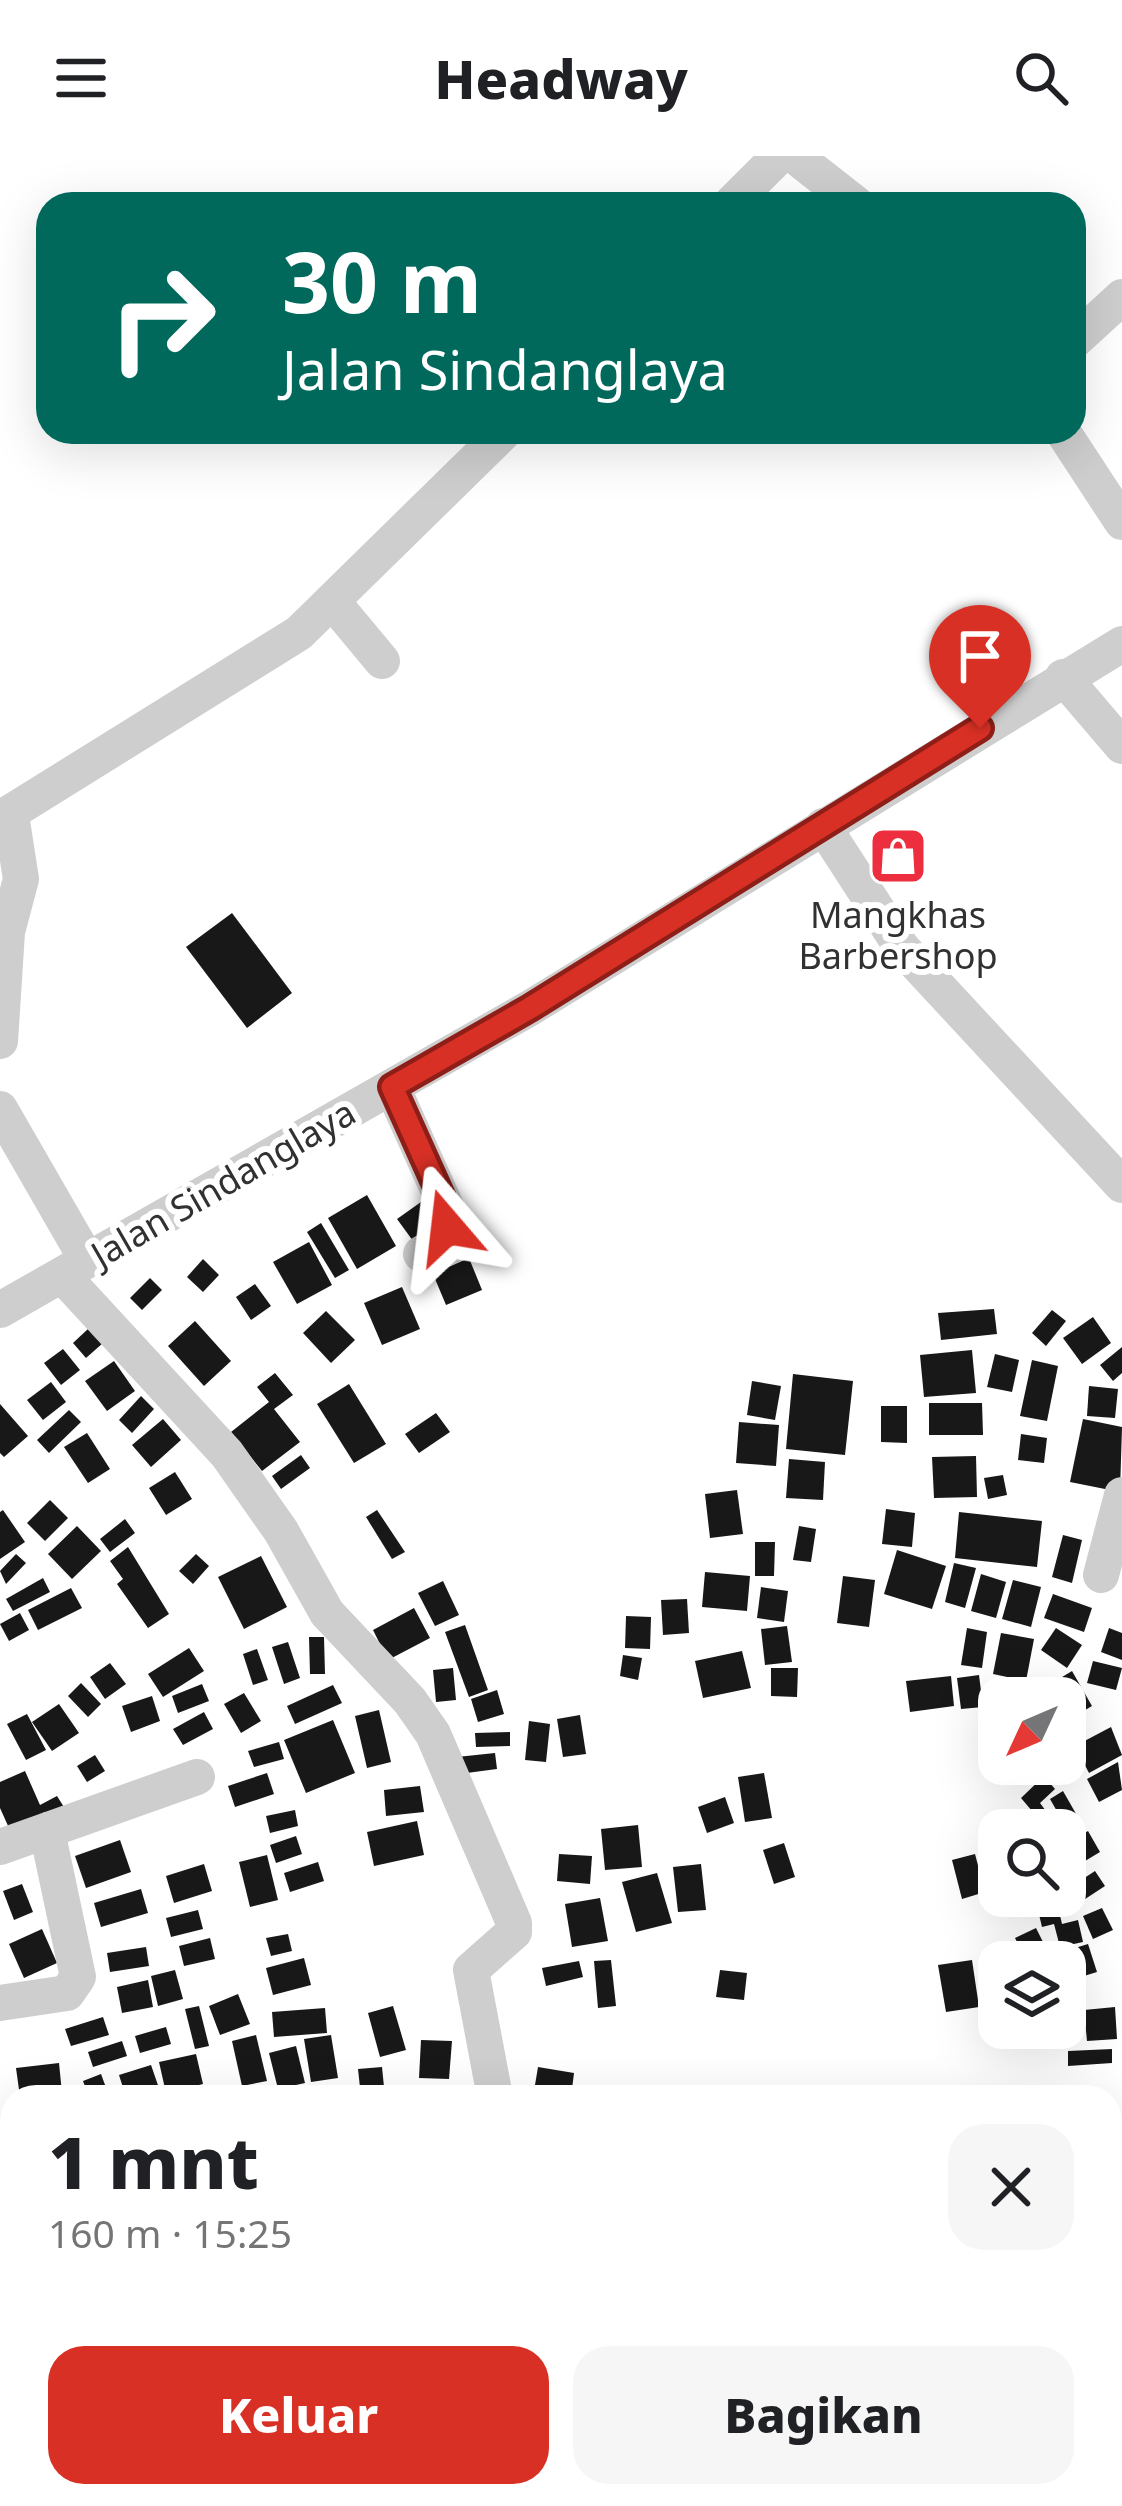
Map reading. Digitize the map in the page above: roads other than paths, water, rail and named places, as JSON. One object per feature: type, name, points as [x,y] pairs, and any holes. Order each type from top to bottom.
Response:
[{"type":"street","points":[[743,192],[779,156]]},
{"type":"street","points":[[795,156],[841,192]]},
{"type":"street","points":[[1086,330],[1122,297]]},
{"type":"street","points":[[0,1041],[8,932],[21,879],[6,817],[299,633],[492,444]]},
{"type":"street","points":[[1071,444],[1122,522]]},
{"type":"street","points":[[332,601],[382,661]]},
{"type":"street","name":"Jalan Sindanglaya","points":[[0,1310],[530,1008],[1063,676],[1122,644]]},
{"type":"street","points":[[1063,676],[1122,746]]},
{"type":"street","points":[[823,826],[902,948],[1122,1185]]},
{"type":"street","points":[[392,1087],[447,1209],[441,1243],[421,1254]]},
{"type":"street","points":[[0,1108],[75,1267],[227,1454],[281,1531],[326,1613],[433,1734],[514,1923],[514,1932],[471,1970],[494,2085]]},
{"type":"street","points":[[1100,1575],[1122,1495]]},
{"type":"street","points":[[0,1847],[197,1778]]},
{"type":"street","points":[[0,2002],[67,1993],[78,1977],[47,1831]]},
{"type":"place","name":"Mangkhas Barbershop","points":[[898,856]]}]
